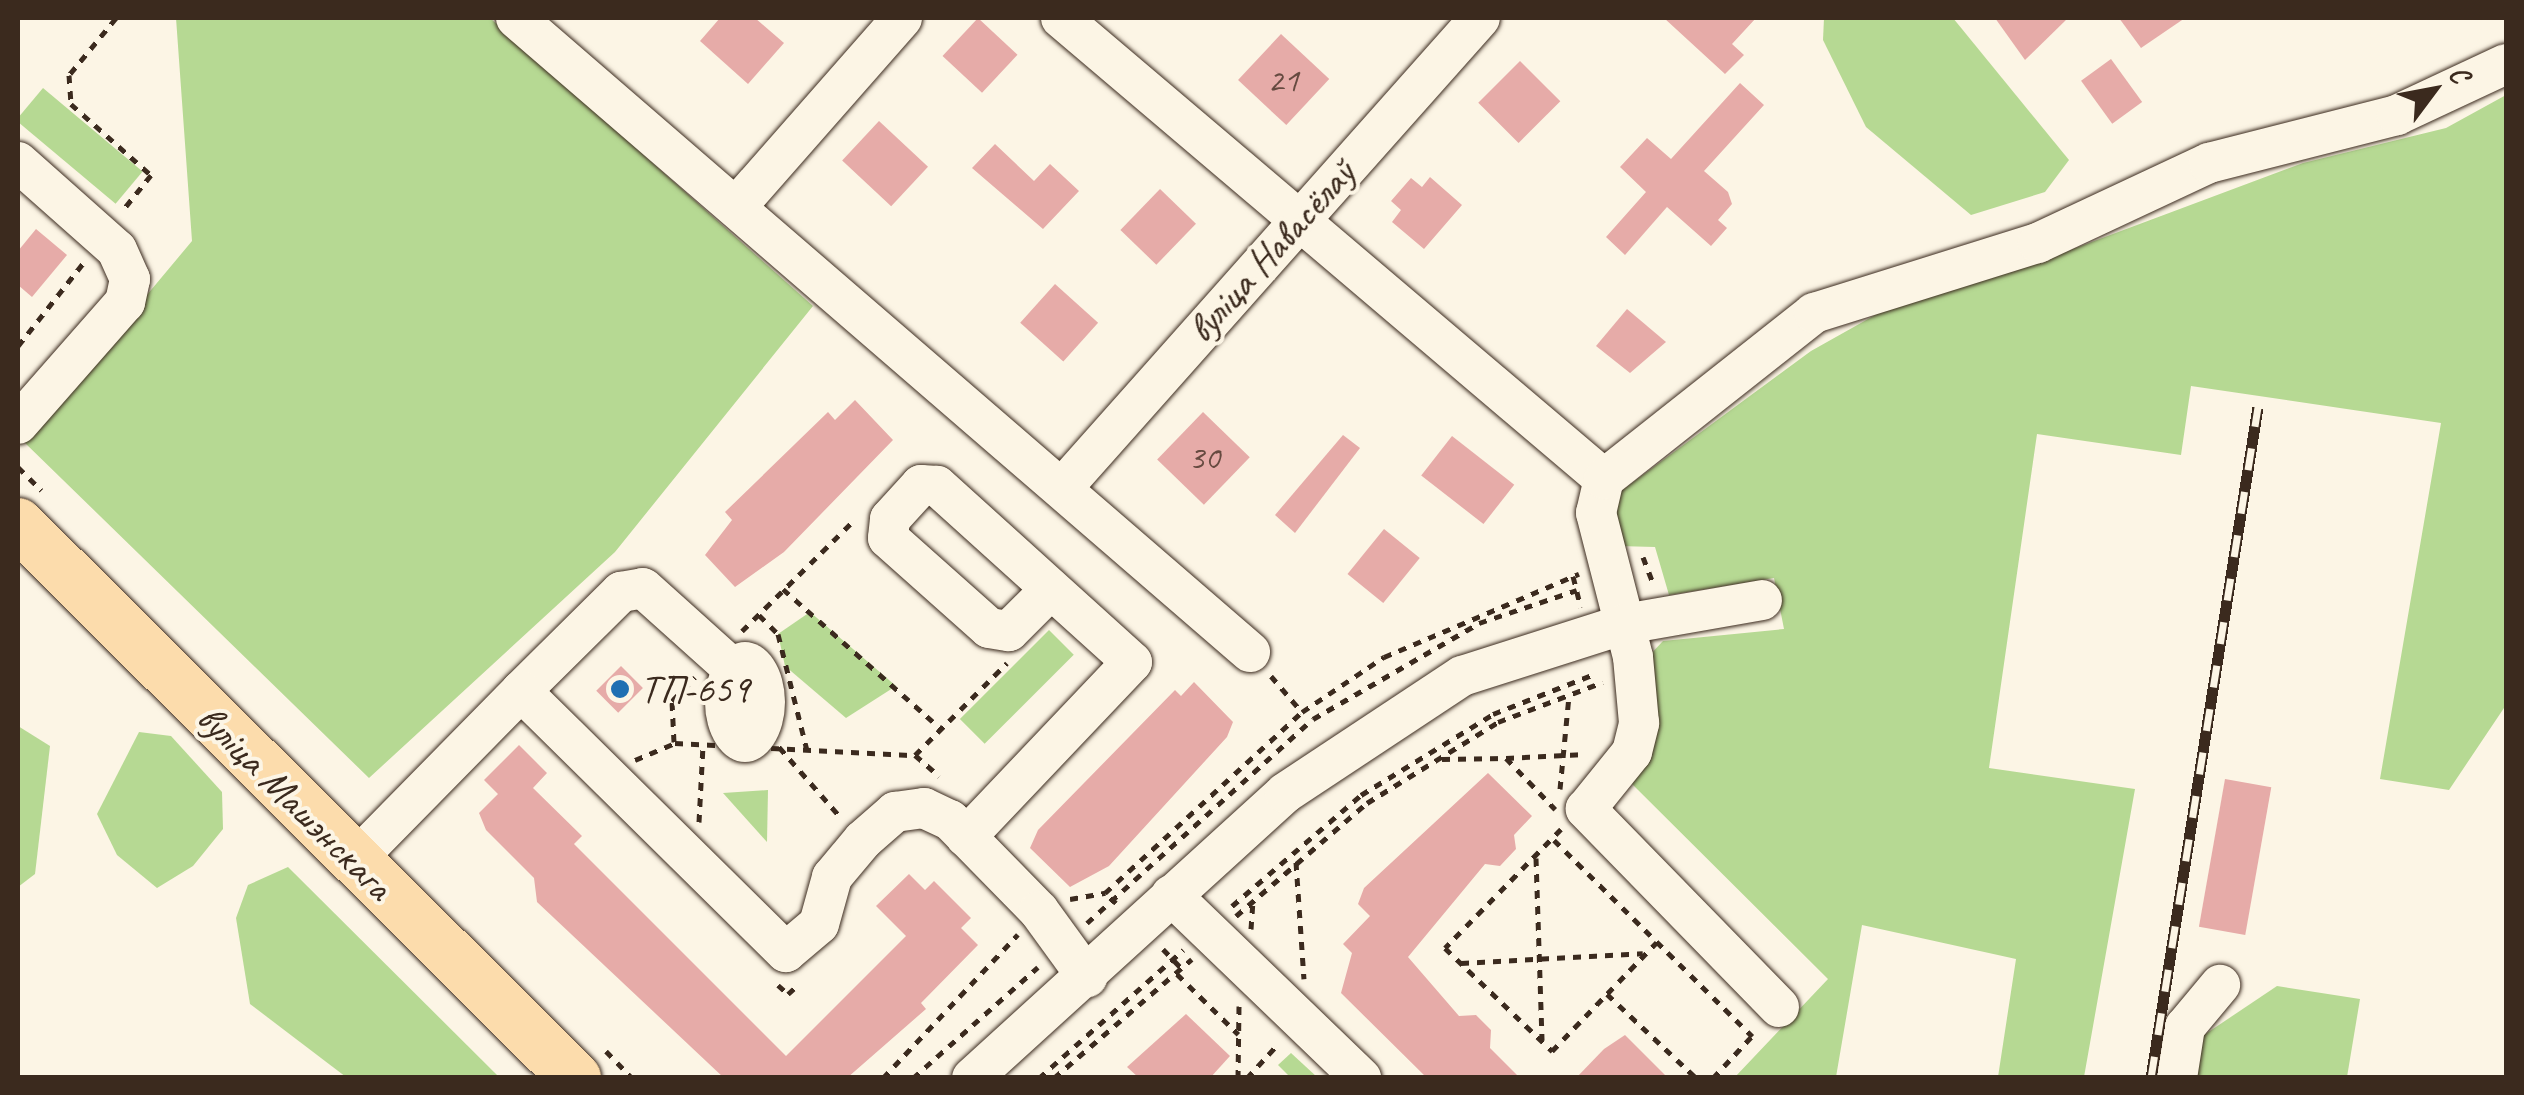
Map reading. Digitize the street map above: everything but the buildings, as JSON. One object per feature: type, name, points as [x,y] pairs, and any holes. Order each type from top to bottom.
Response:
[{"type":"main road","name":"вуліца Машэнскага","points":[[18,524],[575,1078]]},
{"type":"street","points":[[516,18],[1064,486],[1250,652]]},
{"type":"street","points":[[737,206],[902,18]]},
{"type":"street","points":[[1061,18],[1604,479]]},
{"type":"street","name":"вуліца Навасёлаў","points":[[1064,486],[1480,18]]},
{"type":"street","points":[[1780,1007],[1586,809],[1632,752],[1639,723],[1624,624],[1596,513],[1604,479],[1814,313],[2038,244],[2209,163],[2396,115],[2506,64]]},
{"type":"street","points":[[18,162],[88,246],[130,279],[125,302],[18,424]]},
{"type":"street","points":[[966,836],[1132,662],[937,486],[921,485],[890,519],[888,538],[990,628],[1009,631],[1051,589]]},
{"type":"street","points":[[354,861],[621,592],[652,593],[729,674]]},
{"type":"street","points":[[972,1078],[1285,792],[1462,676],[1624,624],[1762,600]]},
{"type":"street","points":[[520,690],[786,952],[819,924],[832,877],[863,840],[895,812],[924,808],[966,836],[1087,976]]},
{"type":"street","points":[[1171,895],[1224,936],[1361,1078]]},
{"type":"street","points":[[2177,1078],[2185,1027],[2220,985]]},
{"type":"path","points":[[18,346],[88,246],[151,175],[72,104],[69,75],[116,18]]},
{"type":"path","points":[[674,743],[672,702],[729,674],[758,615],[872,502],[890,519]]},
{"type":"path","points":[[784,589],[941,729]]},
{"type":"path","points":[[758,615],[778,634],[807,750]]},
{"type":"path","points":[[1250,652],[1302,712]]},
{"type":"path","points":[[604,774],[674,743],[915,755],[1011,660]]},
{"type":"path","points":[[729,674],[773,749],[863,840]]},
{"type":"path","points":[[1224,936],[1248,892],[1361,795],[1492,714],[1592,674]]},
{"type":"path","points":[[1054,1078],[1224,936],[1254,898],[1296,862],[1440,758],[1569,695],[1618,676]]},
{"type":"path","points":[[1558,812],[1569,695]]},
{"type":"path","points":[[697,864],[703,745]]},
{"type":"path","points":[[1440,758],[1594,754]]},
{"type":"path","points":[[1506,758],[1566,820],[1554,840],[1445,948],[1552,1052],[1657,942]]},
{"type":"path","points":[[1181,817],[1254,898]]},
{"type":"path","points":[[1554,840],[1752,1036]]},
{"type":"path","points":[[1536,858],[1542,1042]]},
{"type":"path","points":[[1291,982],[1305,996],[1296,862]]},
{"type":"path","points":[[1038,1078],[1224,936],[1254,898]]},
{"type":"path","points":[[883,1078],[1024,928]]},
{"type":"path","points":[[1461,963],[1646,953]]},
{"type":"path","points":[[1177,974],[1238,1034]]},
{"type":"path","points":[[1238,1078],[1240,990]]},
{"type":"path","points":[[1607,994],[1696,1078]]},
{"type":"path","points":[[1713,1078],[1780,1007]]},
{"type":"green space","points":[[176,18],[490,18],[813,306],[615,552],[369,778],[24,442],[192,241]]},
{"type":"green space","points":[[1824,18],[1953,18],[2069,160],[2045,192],[1971,215],[1866,127],[1823,40]]},
{"type":"green space","points":[[43,88],[143,172],[116,204],[18,122]]},
{"type":"green space","points":[[2506,95],[2506,705],[2449,790],[2380,779],[2441,423],[2191,386],[2181,455],[2037,434],[1989,768],[2135,789],[2084,1077],[1998,1077],[2016,959],[1862,925],[1836,1077],[1735,1077],[1828,979],[1631,783],[1648,657],[1663,641],[1784,629],[1774,578],[1669,595],[1655,547],[1618,546],[1610,519],[1621,491],[1811,351],[1893,305],[2014,271],[2303,163],[2446,128]]},
{"type":"green space","points":[[810,612],[896,686],[846,718],[785,666],[778,634]]},
{"type":"green space","points":[[1049,630],[1074,655],[985,744],[960,719]]},
{"type":"green space","points":[[18,726],[50,746],[35,874],[18,887]]},
{"type":"green space","points":[[139,732],[171,736],[222,792],[223,829],[193,866],[157,888],[117,855],[97,814]]},
{"type":"green space","points":[[768,790],[767,842],[723,793]]},
{"type":"green space","points":[[288,867],[499,1077],[346,1077],[250,1004],[236,918],[248,885]]},
{"type":"green space","points":[[2277,986],[2360,999],[2347,1077],[2191,1078],[2198,1039]]},
{"type":"green space","points":[[1291,1053],[1317,1077],[1290,1077],[1278,1065]]},
{"type":"railway","points":[[2151,1078],[2258,407]]},
{"type":"place","name":"ТП-659","points":[[620,689]]}]
